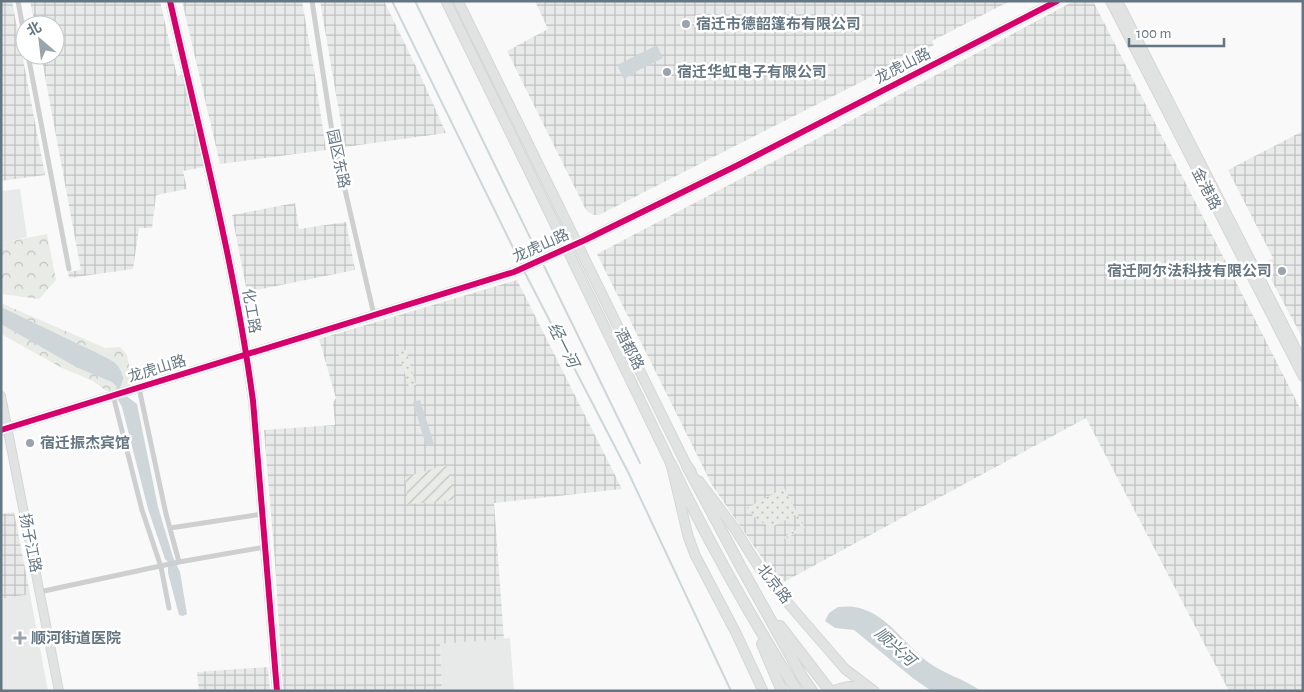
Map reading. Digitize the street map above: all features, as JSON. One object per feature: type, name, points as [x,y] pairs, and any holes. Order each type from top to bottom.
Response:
[{"type":"highway","name":"酒都路","points":[[671,464],[688,501],[734,586],[795,688]]},
{"type":"highway","name":"酒都路","points":[[688,466],[753,589],[812,691]]},
{"type":"highway","points":[[734,586],[782,691]]},
{"type":"highway","points":[[753,589],[831,691]]},
{"type":"main road","name":"酒都路","points":[[446,1],[671,464]]},
{"type":"main road","name":"酒都路","points":[[458,1],[688,466]]},
{"type":"main road","points":[[671,464],[688,536],[695,555],[736,633],[762,689]]},
{"type":"main road","name":"北京路","points":[[688,466],[735,529],[762,572],[845,669],[873,691]]},
{"type":"street","points":[[18,1],[21,15]]},
{"type":"street","name":"化工路","points":[[170,1],[221,225],[246,355],[253,401],[277,691]]},
{"type":"street","name":"园区东路","points":[[312,1],[333,138],[374,315]]},
{"type":"street","name":"龙虎山路","points":[[4,429],[514,272],[537,263],[736,166],[1058,1]]},
{"type":"street","name":"金港路","points":[[1110,1],[1303,377]]},
{"type":"street","name":"金港路","points":[[1118,1],[1303,362]]},
{"type":"street","points":[[30,65],[69,270]]},
{"type":"street","points":[[139,388],[179,562]]},
{"type":"street","name":"扬子江路","points":[[1,396],[4,429],[59,691]]},
{"type":"street","points":[[113,396],[142,510],[160,567],[170,608]]},
{"type":"street","points":[[170,528],[262,514]]},
{"type":"street","points":[[39,592],[179,562],[265,547]]},
{"type":"street","points":[[845,669],[853,688]]},
{"type":"street","points":[[831,691],[843,687],[863,687],[873,691]]},
{"type":"shaded area","points":[[1,1],[12,1],[15,17],[15,65],[24,65],[45,175],[1,181]]},
{"type":"shaded area","points":[[30,1],[160,1],[177,76],[183,75],[204,167],[183,171],[187,189],[156,195],[152,228],[139,228],[133,269],[69,278],[68,272],[81,270],[43,65],[65,65],[65,15],[33,15]]},
{"type":"shaded area","points":[[182,1],[302,1],[326,150],[220,164]]},
{"type":"shaded area","points":[[320,1],[384,1],[446,133],[345,147]]},
{"type":"shaded area","name":"宿迁华虹电子有限公司","points":[[535,1],[1010,1],[932,41],[934,45],[601,214],[594,215],[585,208],[507,51],[548,29]]},
{"type":"shaded area","points":[[1074,1],[1093,1],[1303,414],[1303,691],[1229,691],[1086,418],[780,584],[712,485],[597,254]]},
{"type":"shaded area","points":[[1303,131],[1303,339],[1263,264],[1273,258],[1228,170]]},
{"type":"shaded area","points":[[20,189],[27,237],[1,243],[1,191]]},
{"type":"shaded area","points":[[295,203],[299,229],[346,222],[355,270],[247,292],[232,215]]},
{"type":"shaded area","points":[[517,280],[622,489],[494,503],[504,639],[440,644],[442,691],[283,691],[264,430],[335,425],[333,402],[336,398],[319,339]]},
{"type":"shaded area","points":[[14,512],[30,594],[1,599],[1,514]]},
{"type":"shaded area","name":"顺河街道医院","points":[[30,594],[48,691],[1,691],[1,599]]},
{"type":"shaded area","points":[[510,638],[514,691],[442,691],[440,644]]},
{"type":"shaded area","points":[[268,667],[270,691],[199,691],[197,672]]},
{"type":"green space","points":[[47,234],[56,280],[39,299],[1,294],[1,243]]},
{"type":"green space","points":[[1,303],[105,348],[120,347],[127,355],[133,386],[112,393],[93,381],[62,368],[1,334]]},
{"type":"green space","points":[[406,350],[416,385],[409,387],[398,352]]},
{"type":"green space","points":[[446,465],[454,490],[454,500],[408,504],[405,477]]},
{"type":"green space","points":[[784,488],[805,528],[785,539],[784,537],[801,527],[795,515],[770,528],[752,515],[747,508]]},
{"type":"water","points":[[657,45],[663,58],[624,79],[617,65]]},
{"type":"water","points":[[1,307],[106,358],[120,369],[123,378],[120,387],[125,395],[137,404],[158,507],[173,557],[180,572],[187,614],[179,615],[168,573],[168,562],[165,559],[148,509],[122,407],[118,400],[116,386],[112,382],[76,367],[1,324]]},
{"type":"water","points":[[420,400],[434,444],[426,446],[413,402]]},
{"type":"water","name":"顺兴河","points":[[838,607],[854,607],[874,614],[884,620],[930,664],[981,691],[930,690],[854,630],[835,628],[825,621],[829,613]]},
{"type":"waterway","name":"经一河","points":[[392,1],[522,266]]},
{"type":"waterway","name":"经一河","points":[[415,1],[539,256]]},
{"type":"waterway","name":"经一河","points":[[544,266],[640,463]]},
{"type":"waterway","name":"经一河","points":[[524,271],[629,474],[731,691]]},
{"type":"cycle path","points":[[170,1],[227,250],[253,401],[277,691]]},
{"type":"cycle path","points":[[1,430],[514,272],[585,240],[736,166],[1057,1]]},
{"type":"place","name":"宿迁市德韶篷布有限公司","points":[[686,24]]},
{"type":"place","name":"宿迁华虹电子有限公司","points":[[667,72]]},
{"type":"place","name":"宿迁阿尔法科技有限公司","points":[[1282,271]]},
{"type":"place","name":"宿迁振杰宾馆","points":[[30,443]]},
{"type":"place","name":"顺河街道医院","points":[[20,638]]}]
